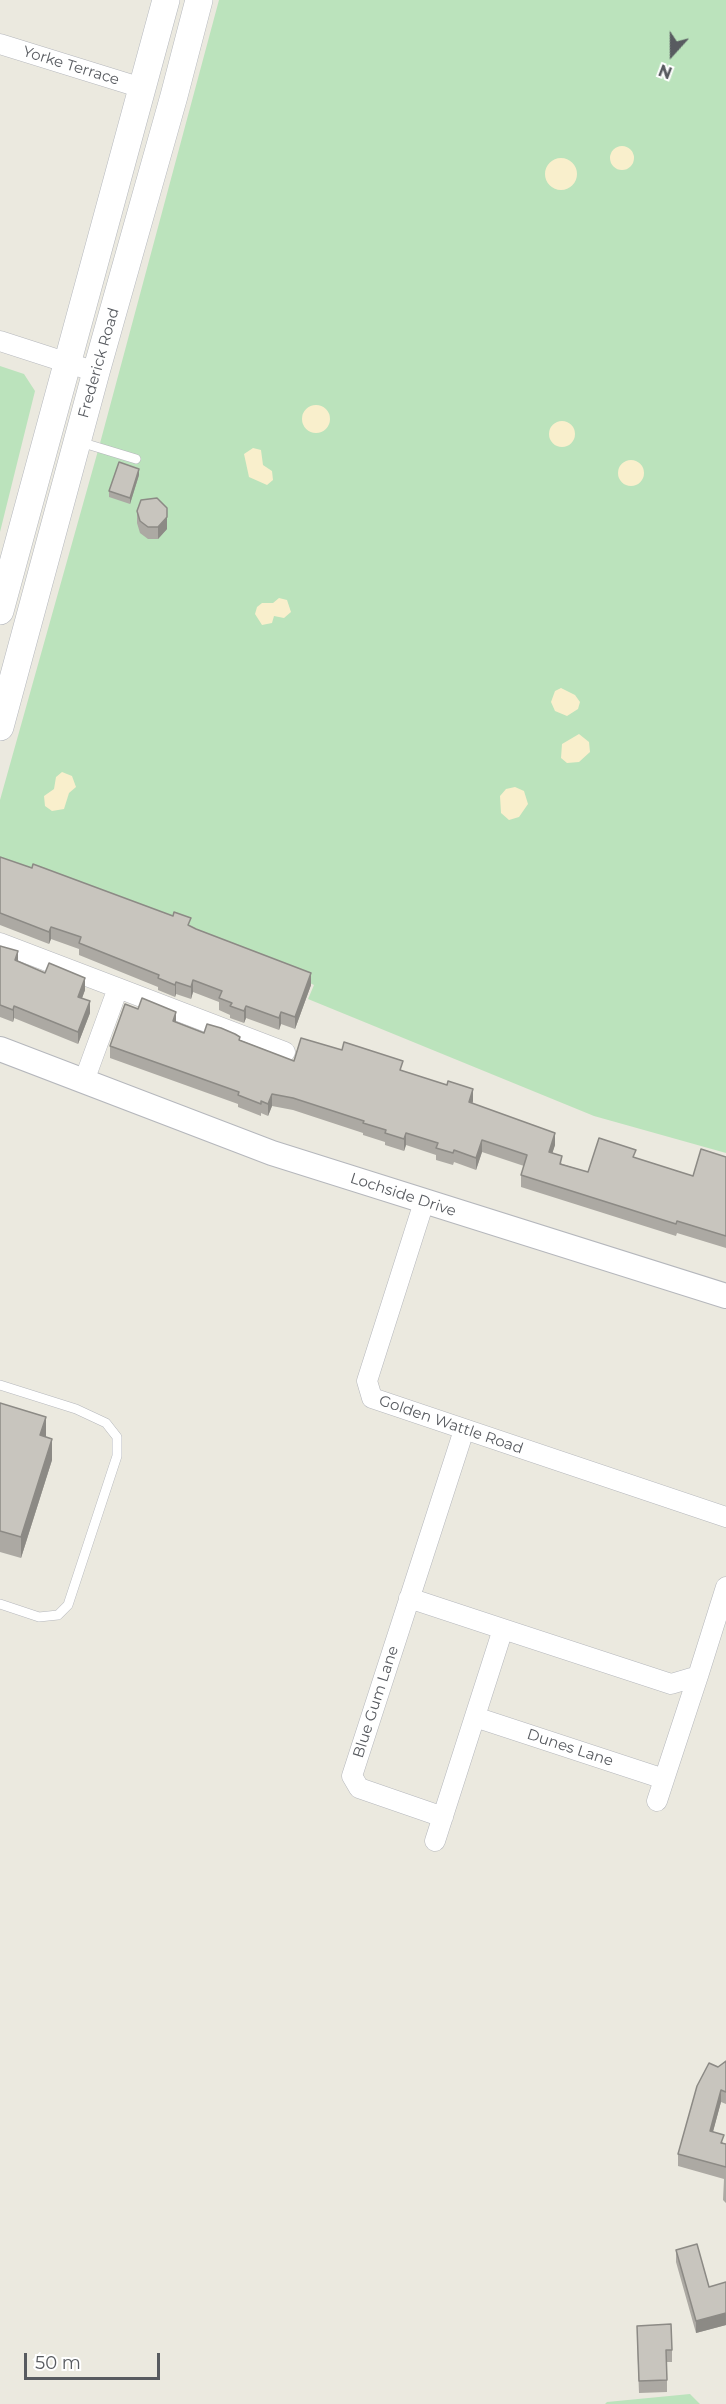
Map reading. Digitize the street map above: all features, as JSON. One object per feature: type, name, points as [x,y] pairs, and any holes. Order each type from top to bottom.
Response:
[{"type":"main road","name":"Frederick Road","points":[[0,611],[166,0]]},
{"type":"main road","name":"Frederick Road","points":[[0,727],[96,372],[174,96],[198,0]]},
{"type":"street","name":"Yorke Terrace","points":[[0,44],[142,88]]},
{"type":"street","points":[[0,342],[96,372]]},
{"type":"street","points":[[0,943],[285,1052]]},
{"type":"street","points":[[84,1081],[118,988]]},
{"type":"street","name":"Lochside Drive","points":[[0,1049],[272,1153],[726,1296]]},
{"type":"street","name":"Golden Wattle Road","points":[[424,1202],[367,1381],[372,1398],[726,1517]]},
{"type":"street","name":"Blue Gum Lane","points":[[443,1817],[359,1788],[352,1776],[464,1430]]},
{"type":"street","points":[[657,1801],[726,1587]]},
{"type":"street","points":[[409,1598],[671,1684],[698,1676]]},
{"type":"street","points":[[435,1841],[503,1629]]},
{"type":"street","name":"Dunes Lane","points":[[475,1717],[664,1779]]},
{"type":"lane","points":[[77,441],[136,459]]},
{"type":"lane","points":[[0,1385],[76,1409],[106,1423],[117,1437],[117,1456],[68,1605],[58,1615],[39,1617],[0,1604]]},
{"type":"green space","points":[[219,0],[726,0],[726,1153],[594,1116],[308,999],[314,985],[170,916],[0,862],[0,800],[99,447]]},
{"type":"green space","points":[[0,366],[24,374],[35,391],[0,532]]},
{"type":"green space","points":[[690,2394],[700,2404],[605,2404],[607,2402]]},
{"type":"sand","points":[[622,146],[630,150],[634,158],[630,166],[622,170],[614,166],[610,158],[614,150]]},
{"type":"sand","points":[[561,158],[573,162],[577,174],[573,186],[561,190],[549,186],[545,174],[549,162]]},
{"type":"sand","points":[[316,405],[326,409],[330,419],[326,429],[316,433],[306,429],[302,419],[306,409]]},
{"type":"sand","points":[[562,421],[571,425],[575,434],[571,443],[562,447],[553,443],[549,434],[553,425]]},
{"type":"sand","points":[[253,448],[261,450],[263,465],[272,471],[273,480],[267,485],[249,477],[244,454]]},
{"type":"sand","points":[[631,460],[640,464],[644,473],[640,482],[631,486],[622,482],[618,473],[622,464]]},
{"type":"sand","points":[[279,598],[287,600],[291,612],[284,618],[274,616],[272,623],[262,625],[255,614],[257,607],[262,603],[273,603]]},
{"type":"sand","points":[[561,688],[575,695],[580,702],[578,709],[567,716],[555,711],[551,702],[555,691]]},
{"type":"sand","points":[[579,734],[589,742],[590,752],[579,762],[567,763],[561,758],[562,744]]},
{"type":"sand","points":[[62,772],[72,776],[76,787],[69,793],[64,809],[52,811],[45,806],[44,796],[54,789],[56,777]]},
{"type":"sand","points":[[515,787],[524,791],[528,804],[519,817],[509,820],[501,813],[500,796],[506,789]]},
{"type":"building","points":[[119,462],[139,469],[130,498],[109,491]]},
{"type":"building","points":[[157,498],[167,508],[167,517],[158,527],[148,527],[140,521],[137,511],[141,500]]},
{"type":"building","points":[[0,857],[32,868],[33,864],[173,916],[174,912],[191,918],[188,925],[196,929],[311,973],[295,1017],[281,1012],[279,1018],[246,1006],[244,1011],[230,1006],[232,1003],[219,998],[222,991],[193,980],[191,987],[176,982],[175,985],[158,978],[159,975],[79,943],[81,937],[51,927],[49,932],[0,913]]},
{"type":"building","points":[[0,946],[18,951],[15,960],[45,973],[49,963],[85,978],[78,997],[90,1001],[78,1032],[14,1006],[13,1010],[0,1005]]},
{"type":"building","points":[[142,998],[176,1012],[173,1021],[204,1033],[207,1024],[221,1028],[240,1037],[239,1040],[294,1061],[301,1038],[342,1050],[344,1042],[403,1061],[400,1070],[447,1085],[448,1081],[473,1089],[469,1102],[555,1133],[549,1152],[562,1156],[560,1164],[588,1172],[599,1138],[636,1150],[633,1157],[693,1176],[701,1149],[726,1157],[726,1236],[677,1221],[676,1224],[521,1175],[527,1155],[482,1140],[476,1158],[454,1150],[453,1153],[436,1148],[438,1143],[406,1133],[404,1139],[385,1133],[386,1130],[363,1123],[364,1121],[293,1098],[272,1094],[268,1104],[261,1101],[261,1104],[238,1095],[239,1092],[110,1046],[125,1004],[138,1009]]},
{"type":"building","points":[[0,1403],[46,1417],[40,1435],[52,1439],[21,1537],[0,1531]]},
{"type":"building","points":[[726,2061],[726,2092],[721,2090],[710,2131],[724,2135],[721,2143],[726,2144],[726,2167],[678,2154],[697,2086],[709,2063],[718,2067]]},
{"type":"building","points":[[697,2244],[709,2287],[726,2282],[726,2313],[696,2321],[676,2250]]},
{"type":"building","points":[[671,2324],[672,2350],[666,2350],[667,2380],[639,2381],[637,2326]]}]
